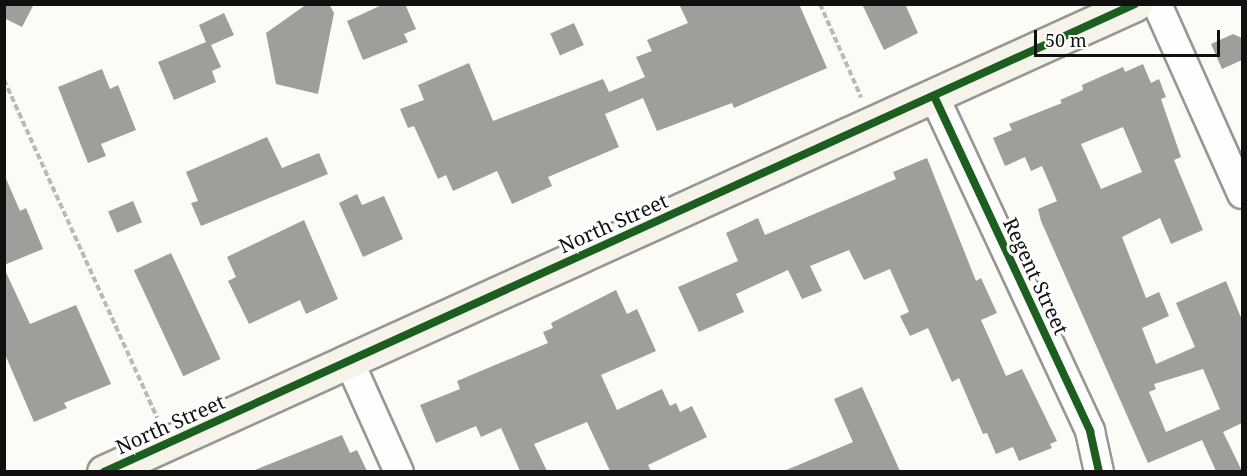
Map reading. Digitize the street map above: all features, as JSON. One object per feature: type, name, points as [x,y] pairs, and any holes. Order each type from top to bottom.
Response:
[{"type":"street","name":"North Street","points":[[104,471],[1135,4]]},
{"type":"street","points":[[1157,4],[1242,194]]},
{"type":"street","name":"Regent Street","points":[[934,96],[1090,431],[1099,471]]},
{"type":"street","points":[[349,361],[399,471]]},
{"type":"path","points":[[820,4],[874,123]]},
{"type":"path","points":[[4,80],[168,442]]},
{"type":"building","points":[[4,4],[34,4],[22,27],[4,18]]},
{"type":"building","points":[[307,4],[329,4],[334,13],[318,94],[276,84],[266,33]]},
{"type":"building","points":[[384,4],[405,4],[416,29],[404,34],[408,42],[363,60],[347,21]]},
{"type":"building","points":[[679,4],[799,4],[827,68],[734,108],[732,103],[657,131],[643,98],[605,114],[619,147],[548,177],[552,186],[512,204],[497,171],[453,191],[446,175],[438,179],[414,126],[408,128],[400,109],[424,100],[418,85],[469,63],[493,121],[603,79],[609,92],[645,77],[636,57],[652,51],[647,40],[688,23]]},
{"type":"building","points":[[862,4],[905,4],[918,33],[884,50]]},
{"type":"building","points":[[224,13],[234,35],[211,45],[221,67],[212,71],[216,82],[174,100],[158,62],[206,42],[199,25]]},
{"type":"building","points":[[574,23],[584,45],[560,56],[550,34]]},
{"type":"building","points":[[1233,34],[1242,38],[1242,60],[1222,69],[1211,44]]},
{"type":"building","points":[[1143,64],[1151,83],[1159,79],[1166,97],[1161,99],[1181,157],[1174,160],[1203,230],[1171,244],[1160,218],[1122,237],[1146,298],[1159,292],[1169,316],[1142,328],[1156,364],[1195,347],[1176,303],[1226,281],[1242,320],[1242,423],[1223,432],[1242,471],[1216,471],[1202,440],[1148,463],[1041,221],[1038,209],[1057,201],[1042,166],[1031,171],[1025,157],[1005,166],[993,138],[1012,130],[1009,124],[1062,103],[1060,100],[1083,90],[1082,85],[1123,67],[1125,72]],"holes":[[[1123,127],[1142,172],[1101,189],[1081,144]],[[1203,369],[1220,409],[1166,432],[1149,392],[1156,389],[1154,384]]]},
{"type":"building","points":[[102,69],[110,89],[118,85],[136,130],[101,144],[106,156],[88,163],[58,87]]},
{"type":"building","points":[[267,137],[282,168],[319,153],[328,174],[201,226],[191,203],[198,201],[186,172]]},
{"type":"building","points":[[927,158],[976,281],[981,278],[997,313],[981,320],[1006,376],[1022,369],[1057,441],[1050,444],[1052,448],[1019,461],[1013,447],[996,454],[987,433],[983,434],[959,378],[952,382],[928,328],[910,336],[900,316],[909,312],[890,269],[864,280],[849,250],[810,266],[822,291],[802,299],[788,270],[736,294],[744,312],[699,332],[678,287],[738,261],[726,233],[758,218],[765,235],[896,179],[893,172]]},
{"type":"building","points":[[4,174],[20,211],[26,208],[43,249],[4,265]]},
{"type":"building","points":[[357,194],[362,205],[384,196],[403,239],[363,257],[339,203]]},
{"type":"building","points":[[133,201],[142,222],[117,233],[108,212]]},
{"type":"building","points":[[304,220],[338,299],[306,314],[300,300],[249,324],[228,281],[236,277],[227,257]]},
{"type":"building","points":[[171,253],[220,359],[183,376],[134,270]]},
{"type":"building","points":[[4,268],[30,324],[76,305],[111,384],[64,403],[67,408],[34,422],[4,352]]},
{"type":"building","points":[[616,290],[627,314],[637,309],[656,351],[601,375],[617,410],[662,389],[670,406],[676,403],[680,412],[692,406],[707,437],[648,465],[651,471],[610,471],[587,422],[534,444],[547,471],[520,471],[501,428],[481,437],[476,426],[436,443],[420,405],[460,389],[457,381],[548,343],[543,332],[553,328],[551,323]]},
{"type":"building","points":[[862,387],[900,471],[784,471],[853,442],[834,399]]},
{"type":"building","points":[[342,435],[350,453],[357,450],[367,471],[252,471]]},
{"type":"cycle path","points":[[104,472],[1135,4]]},
{"type":"cycle path","points":[[934,96],[1090,431],[1099,472]]}]
